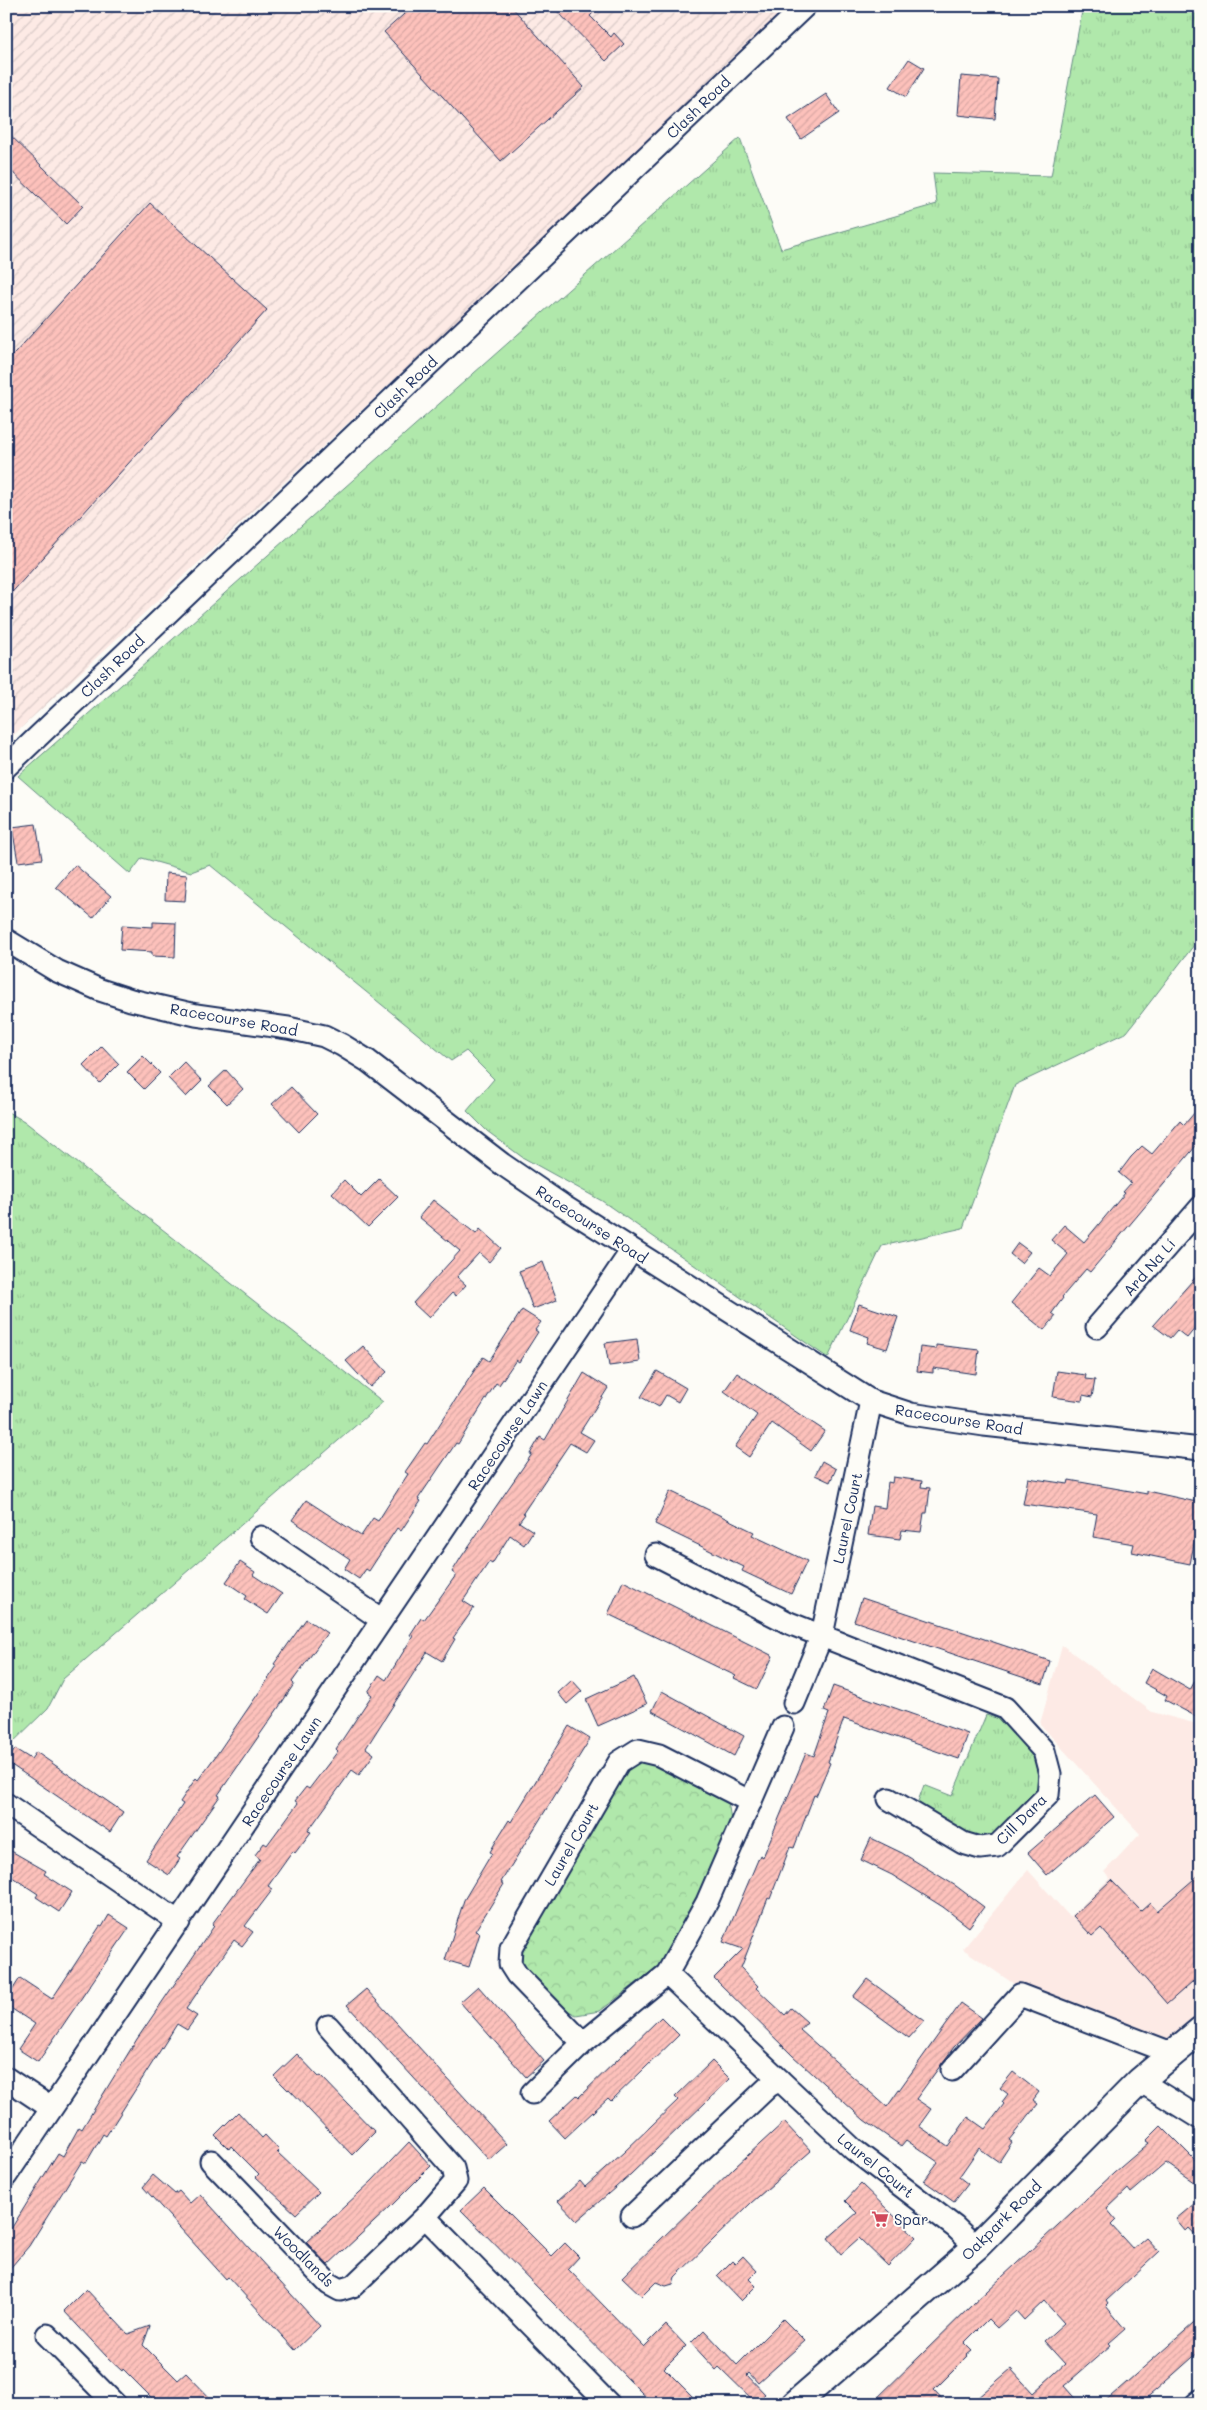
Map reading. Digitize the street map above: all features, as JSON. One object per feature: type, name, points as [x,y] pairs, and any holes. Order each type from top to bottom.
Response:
[{"type":"main road","name":"Oakpark Road","points":[[795,2404],[816,2396],[976,2247],[1140,2080],[1201,2030]]},
{"type":"street","name":"Clash Road","points":[[6,767],[805,6]]},
{"type":"street","name":"Racecourse Road","points":[[6,940],[57,971],[100,990],[131,1000],[196,1015],[288,1028],[324,1036],[342,1045],[368,1061],[502,1164],[632,1250],[872,1401],[911,1414],[976,1424],[1201,1449]]},
{"type":"street","name":"Ard Na Lí","points":[[1098,1327],[1201,1207]]},
{"type":"street","name":"Racecourse Lawn","points":[[6,2176],[632,1250]]},
{"type":"street","name":"Laurel Court","points":[[794,1703],[822,1635],[872,1401]]},
{"type":"street","points":[[261,1537],[382,1620]]},
{"type":"street","points":[[656,1555],[789,1623],[822,1635]]},
{"type":"street","name":"Cill Dara","points":[[822,1635],[1005,1708],[1044,1751],[1050,1774],[1048,1795],[997,1846],[980,1848],[963,1843],[889,1798]]},
{"type":"street","points":[[532,2093],[583,2043],[667,1974],[708,1902],[783,1727]]},
{"type":"street","name":"Laurel Court","points":[[583,2043],[517,1975],[510,1964],[511,1948],[619,1762],[638,1750],[659,1754],[752,1802]]},
{"type":"street","points":[[6,1804],[179,1922]]},
{"type":"street","name":"Laurel Court","points":[[667,1974],[854,2150],[955,2227],[976,2247]]},
{"type":"street","points":[[952,2070],[1020,1995],[1174,2054]]},
{"type":"street","name":"Woodlands","points":[[211,2160],[328,2284],[340,2290],[353,2286],[426,2217],[452,2188],[456,2181],[453,2168],[328,2026]]},
{"type":"street","points":[[6,2078],[51,2108]]},
{"type":"street","points":[[632,2216],[769,2086],[780,2080]]},
{"type":"street","points":[[1140,2080],[1201,2119]]},
{"type":"street","points":[[426,2217],[609,2404]]},
{"type":"street","points":[[47,2336],[115,2404]]},
{"type":"street","points":[[1196,2404],[1201,2400]]},
{"type":"shaded area","points":[[6,6],[795,6],[6,742]]},
{"type":"shaded area","points":[[1062,1645],[1152,1712],[1201,1725],[1201,2014],[1167,2044],[1014,1984],[963,1949],[1028,1870],[1070,1917],[1110,1878],[1104,1872],[1140,1834],[1040,1724]]},
{"type":"green space","points":[[1083,6],[1201,6],[1201,936],[1127,1032],[1015,1085],[963,1228],[882,1246],[828,1358],[602,1201],[522,1157],[487,1131],[467,1111],[494,1079],[466,1051],[451,1061],[210,865],[191,872],[142,858],[130,874],[18,776],[740,138],[781,249],[937,204],[933,173],[1051,176]]},
{"type":"green space","points":[[6,1111],[24,1121],[383,1402],[63,1679],[48,1708],[6,1749]]},
{"type":"green space","points":[[986,1715],[1003,1720],[1033,1754],[1041,1775],[1034,1798],[989,1839],[977,1842],[917,1804],[924,1785],[952,1796]]},
{"type":"green space","points":[[643,1759],[728,1801],[731,1820],[697,1907],[668,1959],[600,2011],[576,2015],[558,2005],[517,1960],[526,1937],[611,1788],[628,1770]]},
{"type":"building","points":[[413,6],[511,6],[584,87],[501,161],[384,32]]},
{"type":"building","points":[[552,6],[600,6],[590,16],[611,37],[614,33],[624,44],[606,61]]},
{"type":"building","points":[[909,59],[924,68],[906,97],[890,87]]},
{"type":"building","points":[[961,76],[998,79],[995,119],[958,115]]},
{"type":"building","points":[[826,94],[839,113],[801,139],[788,119]]},
{"type":"building","points":[[6,131],[83,206],[66,224],[6,166]]},
{"type":"building","points":[[150,203],[267,310],[6,599],[6,363]]},
{"type":"building","points":[[36,824],[42,859],[18,862],[12,827]]},
{"type":"building","points":[[75,865],[111,896],[93,918],[56,887]]},
{"type":"building","points":[[166,873],[187,875],[185,901],[165,900]]},
{"type":"building","points":[[153,922],[176,923],[175,957],[152,956],[152,952],[120,950],[122,925],[153,927]]},
{"type":"building","points":[[102,1046],[119,1064],[100,1083],[83,1065]]},
{"type":"building","points":[[143,1056],[160,1073],[144,1089],[127,1072]]},
{"type":"building","points":[[184,1062],[202,1081],[186,1097],[168,1078]]},
{"type":"building","points":[[226,1070],[243,1089],[227,1104],[209,1086]]},
{"type":"building","points":[[291,1087],[317,1114],[299,1132],[272,1104]]},
{"type":"building","points":[[1201,1105],[1201,1140],[1090,1272],[1086,1269],[1062,1297],[1052,1313],[1056,1316],[1044,1330],[1011,1303],[1039,1268],[1050,1276],[1068,1254],[1051,1240],[1064,1225],[1084,1242],[1125,1193],[1123,1192],[1131,1183],[1119,1173],[1131,1157],[1142,1146],[1152,1154],[1180,1121],[1184,1125]]},
{"type":"building","points":[[379,1179],[398,1197],[368,1227],[332,1193],[344,1180],[361,1197]]},
{"type":"building","points":[[433,1200],[476,1234],[480,1229],[501,1248],[489,1262],[479,1253],[457,1277],[466,1285],[456,1296],[452,1293],[429,1318],[413,1303],[460,1251],[419,1217]]},
{"type":"building","points":[[1018,1243],[1030,1252],[1021,1263],[1010,1254]]},
{"type":"building","points":[[543,1262],[557,1300],[533,1309],[519,1271]]},
{"type":"building","points":[[1201,1271],[1201,1321],[1187,1338],[1177,1330],[1170,1338],[1153,1325]]},
{"type":"building","points":[[859,1304],[898,1317],[887,1349],[867,1343],[869,1337],[850,1330]]},
{"type":"building","points":[[522,1310],[541,1322],[535,1330],[538,1332],[519,1362],[516,1360],[499,1385],[496,1383],[458,1444],[456,1443],[418,1499],[421,1501],[401,1531],[397,1528],[369,1571],[366,1569],[359,1579],[344,1569],[350,1559],[292,1520],[306,1500],[361,1536],[373,1518],[378,1521],[408,1474],[405,1472],[425,1443],[427,1444],[483,1357],[489,1361]]},
{"type":"building","points":[[637,1339],[640,1362],[609,1366],[605,1343]]},
{"type":"building","points":[[936,1345],[979,1350],[976,1374],[933,1368],[933,1373],[917,1371],[920,1347],[936,1349]]},
{"type":"building","points":[[363,1346],[387,1372],[370,1387],[346,1361]]},
{"type":"building","points":[[657,1371],[686,1388],[678,1402],[666,1395],[659,1407],[641,1397]]},
{"type":"building","points":[[1057,1371],[1086,1375],[1085,1379],[1095,1380],[1092,1397],[1083,1395],[1082,1401],[1053,1397]]},
{"type":"building","points":[[584,1373],[608,1388],[580,1432],[594,1440],[586,1452],[570,1443],[523,1513],[525,1514],[519,1522],[533,1531],[524,1545],[510,1535],[492,1564],[489,1562],[463,1601],[474,1608],[453,1638],[455,1639],[442,1661],[427,1652],[366,1748],[374,1754],[359,1775],[352,1770],[308,1831],[311,1832],[295,1853],[293,1851],[268,1886],[273,1889],[245,1926],[253,1932],[242,1946],[234,1940],[186,2009],[197,2016],[187,2030],[177,2024],[106,2136],[103,2134],[86,2163],[82,2161],[29,2246],[6,2273],[6,2237],[58,2153],[63,2156],[79,2127],[82,2129],[137,2039],[214,1926],[212,1924],[260,1859],[255,1855],[264,1843],[267,1845],[298,1803],[295,1801],[306,1787],[309,1789],[338,1751],[336,1749],[372,1695],[368,1692],[379,1675],[386,1680],[413,1636],[410,1635],[421,1618],[424,1620],[456,1575],[452,1572],[462,1556],[532,1454],[530,1454],[540,1437],[545,1440]]},
{"type":"building","points":[[737,1373],[825,1431],[811,1451],[772,1423],[749,1457],[735,1447],[757,1415],[724,1391]]},
{"type":"building","points":[[822,1461],[836,1469],[830,1482],[815,1475]]},
{"type":"building","points":[[893,1477],[922,1481],[921,1487],[930,1488],[927,1513],[924,1513],[921,1532],[902,1530],[900,1539],[868,1535],[872,1506],[885,1508],[888,1482],[892,1483]]},
{"type":"building","points":[[1028,1478],[1068,1484],[1069,1480],[1147,1494],[1147,1491],[1201,1503],[1201,1530],[1197,1529],[1190,1564],[1132,1552],[1134,1544],[1093,1537],[1097,1514],[1023,1504]]},
{"type":"building","points":[[670,1491],[754,1532],[752,1535],[807,1561],[791,1594],[742,1571],[744,1567],[655,1524]]},
{"type":"building","points":[[240,1562],[255,1572],[253,1575],[282,1594],[268,1614],[245,1599],[247,1596],[226,1582]]},
{"type":"building","points":[[623,1581],[773,1656],[757,1689],[734,1678],[736,1676],[608,1614]]},
{"type":"building","points":[[862,1598],[1050,1661],[1043,1684],[854,1621]]},
{"type":"building","points":[[306,1619],[327,1633],[292,1682],[294,1684],[279,1707],[177,1857],[180,1859],[169,1875],[146,1860],[183,1804],[180,1802],[196,1778],[198,1780],[217,1754],[277,1666],[274,1664]]},
{"type":"building","points":[[1152,1668],[1190,1690],[1201,1670],[1201,1705],[1195,1716],[1165,1700],[1167,1696],[1144,1683]]},
{"type":"building","points":[[634,1677],[647,1704],[598,1726],[586,1699]]},
{"type":"building","points":[[572,1680],[582,1691],[567,1704],[558,1693]]},
{"type":"building","points":[[833,1686],[968,1734],[959,1759],[844,1719],[828,1762],[830,1763],[816,1796],[814,1795],[794,1848],[790,1847],[741,1968],[758,1986],[756,1988],[785,2015],[791,2008],[807,2022],[800,2030],[887,2107],[961,2003],[982,2018],[954,2047],[916,2099],[931,2109],[919,2126],[948,2146],[968,2117],[985,2129],[1004,2104],[1002,2102],[1008,2094],[1000,2088],[1013,2072],[1039,2092],[1033,2100],[1038,2104],[1009,2140],[1012,2142],[999,2162],[979,2148],[959,2177],[968,2184],[954,2202],[924,2181],[938,2162],[906,2140],[901,2146],[864,2120],[793,2056],[714,1978],[743,1949],[723,1942],[760,1855],[763,1857],[806,1753],[814,1756],[829,1713],[824,1711]]},
{"type":"building","points":[[662,1691],[744,1736],[734,1756],[652,1711]]},
{"type":"building","points":[[569,1726],[590,1739],[501,1882],[504,1884],[475,1931],[480,1933],[469,1967],[445,1960],[464,1900],[492,1853],[490,1852],[499,1836],[509,1820],[511,1822]]},
{"type":"building","points":[[15,1749],[31,1759],[36,1752],[123,1812],[110,1832],[7,1762]]},
{"type":"building","points":[[1095,1795],[1114,1817],[1047,1875],[1028,1853]]},
{"type":"building","points":[[871,1838],[902,1853],[956,1886],[984,1907],[969,1927],[943,1907],[892,1875],[861,1860]]},
{"type":"building","points":[[6,1848],[46,1871],[44,1874],[72,1892],[59,1912],[36,1897],[38,1894],[6,1873]]},
{"type":"building","points":[[1201,1873],[1201,1974],[1167,2004],[1101,1928],[1092,1936],[1073,1916],[1111,1880],[1141,1911],[1150,1903],[1157,1911]]},
{"type":"building","points":[[109,1915],[129,1928],[38,2062],[18,2049],[35,2024],[6,2005],[6,2000],[20,1978],[52,1999]]},
{"type":"building","points":[[867,1979],[924,2021],[909,2038],[853,1997]]},
{"type":"building","points":[[478,1986],[544,2061],[526,2077],[460,2002]]},
{"type":"building","points":[[366,1989],[507,2144],[489,2160],[347,2005]]},
{"type":"building","points":[[661,2017],[679,2035],[611,2101],[608,2098],[565,2138],[549,2121],[577,2095],[579,2097]]},
{"type":"building","points":[[297,2054],[375,2132],[352,2155],[289,2089],[274,2076]]},
{"type":"building","points":[[712,2061],[730,2079],[631,2174],[577,2221],[558,2201],[580,2181],[585,2187],[624,2152],[678,2100],[675,2097]]},
{"type":"building","points":[[238,2112],[262,2138],[265,2135],[279,2150],[277,2152],[319,2192],[296,2214],[256,2177],[259,2174],[231,2146],[229,2149],[215,2135]]},
{"type":"building","points":[[784,2122],[811,2151],[751,2203],[675,2277],[673,2284],[666,2286],[656,2282],[642,2296],[622,2277]]},
{"type":"building","points":[[1161,2126],[1201,2166],[1201,2187],[1166,2163],[1131,2193],[1128,2189],[1107,2209],[1116,2220],[1111,2225],[1133,2249],[1146,2238],[1159,2252],[1106,2301],[1108,2304],[1106,2306],[1125,2329],[1109,2343],[1111,2345],[1064,2386],[1080,2404],[970,2404],[1011,2369],[1033,2393],[1065,2364],[1044,2341],[1064,2323],[1044,2301],[1024,2320],[1016,2311],[997,2328],[988,2319],[964,2343],[972,2351],[934,2390],[947,2404],[871,2404],[973,2304],[1149,2143],[1146,2141]]},
{"type":"building","points":[[409,2142],[431,2166],[328,2265],[306,2242],[372,2181]]},
{"type":"building","points":[[153,2175],[175,2194],[179,2191],[190,2203],[200,2194],[320,2326],[295,2350],[228,2277],[226,2279],[143,2187]]},
{"type":"building","name":"Spar","points":[[861,2184],[916,2237],[888,2266],[859,2238],[841,2254],[828,2238],[857,2213],[845,2201]]},
{"type":"building","points":[[484,2188],[552,2256],[565,2243],[579,2257],[568,2269],[644,2347],[666,2325],[686,2346],[664,2368],[700,2404],[654,2404],[641,2392],[461,2210]]},
{"type":"building","points":[[1201,2198],[1201,2241],[1189,2228],[1186,2231],[1176,2219]]},
{"type":"building","points":[[743,2256],[757,2271],[749,2279],[756,2286],[741,2301],[717,2276],[732,2261],[735,2264]]},
{"type":"building","points":[[86,2289],[128,2334],[150,2326],[143,2345],[178,2380],[186,2373],[216,2404],[158,2404],[123,2369],[122,2371],[107,2357],[64,2311]]},
{"type":"building","points":[[1201,2317],[1201,2350],[1156,2390],[1139,2404],[1102,2404]]},
{"type":"building","points":[[783,2319],[805,2341],[758,2383],[749,2373],[747,2375],[765,2394],[756,2403],[719,2367],[716,2370],[691,2343],[704,2330],[737,2365]]},
{"type":"place","name":"Spar","points":[[880,2219]]}]
